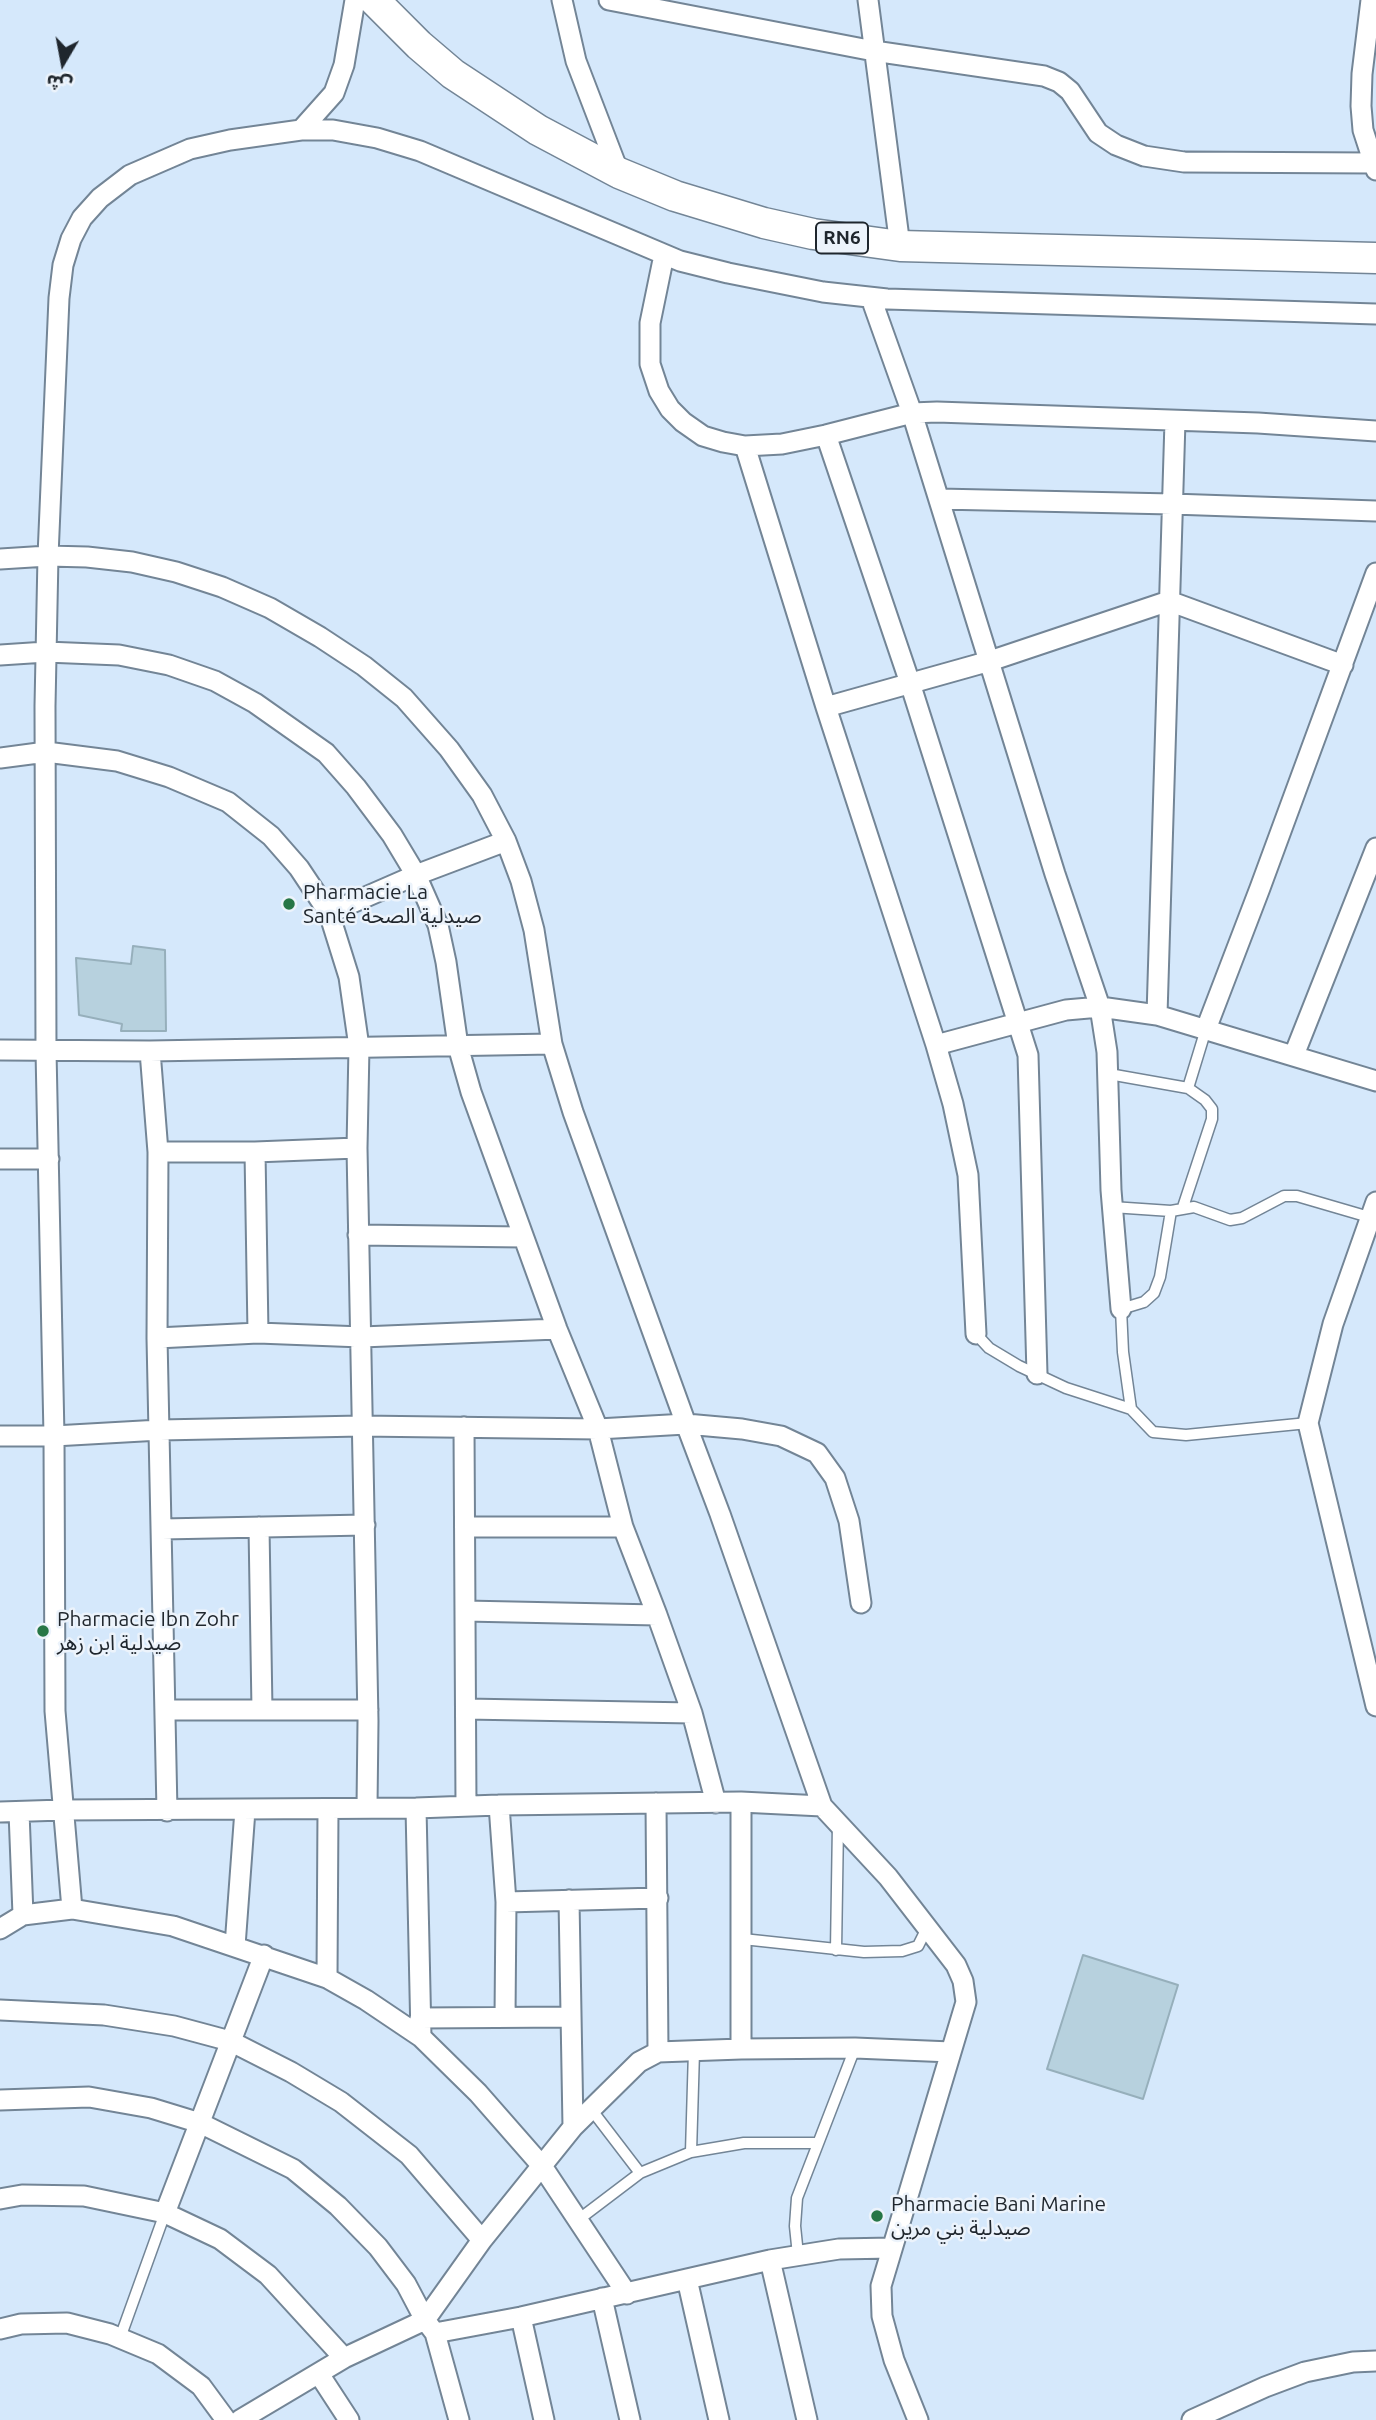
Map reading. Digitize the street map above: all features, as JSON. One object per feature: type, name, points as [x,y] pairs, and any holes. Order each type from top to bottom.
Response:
[{"type":"main road","name":"RN6","points":[[374,0],[453,74],[538,130],[619,173],[675,195],[764,223],[813,234],[900,246],[1376,258]]},
{"type":"street","points":[[301,130],[334,93],[345,65],[355,0]]},
{"type":"street","points":[[562,0],[576,61],[619,173]]},
{"type":"street","points":[[609,0],[649,4],[874,51],[1030,73],[1059,82],[1070,91],[1098,133],[1116,145],[1144,156],[1184,162],[1374,166],[1363,130],[1361,106],[1371,0]]},
{"type":"street","points":[[868,0],[900,246]]},
{"type":"street","points":[[72,1909],[55,1712],[54,1436],[46,1051],[46,652],[58,298],[63,265],[71,239],[82,218],[100,198],[130,175],[190,149],[230,140],[301,130],[333,130],[377,138],[420,151],[664,255],[728,273],[823,292],[871,298],[1376,314]]},
{"type":"street","points":[[664,255],[650,323],[650,364],[659,391],[670,409],[703,436],[745,446],[782,444],[912,413],[937,412],[1376,430]]},
{"type":"street","points":[[871,298],[912,413],[1055,874],[1100,1007],[1109,1074],[1112,1207],[1121,1309]]},
{"type":"street","points":[[1157,1015],[1175,421]]},
{"type":"street","points":[[826,435],[1026,1046],[1030,1072],[1037,1374]]},
{"type":"street","points":[[745,446],[953,1104],[968,1175],[976,1334]]},
{"type":"street","points":[[939,499],[1376,511]]},
{"type":"street","points":[[0,559],[48,556],[132,562],[176,572],[222,587],[270,608],[364,666],[404,698],[449,749],[482,794],[506,841],[521,881],[534,930],[552,1044],[573,1112],[725,1527],[822,1806],[888,1877],[956,1965],[963,1981],[966,2002],[881,2287],[882,2316],[894,2360],[918,2420]]},
{"type":"street","points":[[1206,1029],[1376,573]]},
{"type":"street","points":[[826,707],[989,661],[1169,601],[1343,665]]},
{"type":"street","points":[[0,655],[46,652],[119,655],[169,665],[215,681],[256,703],[326,753],[392,835],[416,875],[438,925],[458,1046],[471,1092],[557,1329],[598,1429],[623,1527],[692,1713],[716,1802]]},
{"type":"street","points":[[0,758],[46,752],[117,761],[169,777],[228,802],[271,836],[299,869],[329,913],[349,977],[359,1048],[356,1148],[362,1337],[367,1807]]},
{"type":"street","points":[[329,913],[416,875],[506,841]]},
{"type":"street","points":[[1294,1055],[1376,848]]},
{"type":"street","points":[[936,1045],[1066,1010],[1100,1007],[1157,1015],[1376,1082]]},
{"type":"street","points":[[0,1050],[149,1051],[552,1044]]},
{"type":"street","points":[[149,1051],[158,1152],[157,1338],[167,1811]]},
{"type":"street","points":[[158,1152],[356,1148]]},
{"type":"street","points":[[255,1152],[258,1333]]},
{"type":"street","points":[[0,1158],[49,1159]]},
{"type":"street","points":[[1373,1210],[1332,1324],[1308,1423],[1373,1682],[1376,1706]]},
{"type":"street","points":[[358,1235],[523,1237]]},
{"type":"street","points":[[157,1338],[258,1333],[362,1337],[557,1329]]},
{"type":"street","points":[[0,1436],[361,1426],[598,1429],[686,1424],[781,1436],[817,1453],[835,1479],[849,1521],[862,1603]]},
{"type":"street","points":[[464,1427],[466,1806]]},
{"type":"street","points":[[162,1529],[365,1525]]},
{"type":"street","points":[[258,1527],[262,1710]]},
{"type":"street","points":[[465,1527],[623,1527]]},
{"type":"street","points":[[465,1611],[657,1615]]},
{"type":"street","points":[[466,1709],[692,1713]]},
{"type":"street","points":[[166,1710],[368,1710]]},
{"type":"street","points":[[23,1915],[9,1812],[716,1802],[822,1806]]},
{"type":"street","points":[[741,1802],[741,2049]]},
{"type":"street","points":[[656,1803],[658,2052]]},
{"type":"street","points":[[499,1805],[506,1902],[505,2017]]},
{"type":"street","points":[[415,1808],[421,2027]]},
{"type":"street","points":[[327,1978],[328,1809]]},
{"type":"street","points":[[236,1947],[245,1810]]},
{"type":"street","points":[[506,1902],[658,1898]]},
{"type":"street","points":[[569,1900],[573,2127]]},
{"type":"street","points":[[0,1929],[23,1915],[72,1909],[173,1926],[327,1978],[421,2027],[542,2166],[627,2294]]},
{"type":"street","points":[[166,2213],[264,1955]]},
{"type":"street","points":[[0,2010],[104,2015],[174,2026],[230,2041],[291,2072],[341,2102],[409,2155],[482,2239]]},
{"type":"street","points":[[421,2027],[505,2017],[571,2017]]},
{"type":"street","points":[[430,2327],[482,2239],[573,2127],[639,2062],[658,2052],[741,2049],[855,2048],[951,2052]]},
{"type":"street","points":[[0,2100],[89,2097],[151,2108],[200,2123],[293,2169],[338,2206],[378,2248],[406,2284],[430,2327],[459,2420]]},
{"type":"street","points":[[0,2199],[22,2195],[84,2196],[166,2213],[220,2239],[268,2275],[344,2358]]},
{"type":"street","points":[[240,2420],[344,2358],[430,2327],[521,2317],[798,2255],[839,2249],[892,2248]]},
{"type":"street","points":[[770,2260],[807,2420]]},
{"type":"street","points":[[687,2279],[719,2420]]},
{"type":"street","points":[[602,2298],[630,2420]]},
{"type":"street","points":[[521,2317],[544,2420]]},
{"type":"street","points":[[0,2329],[21,2324],[67,2323],[120,2338],[158,2354],[201,2386],[226,2420]]},
{"type":"street","points":[[1192,2420],[1305,2372],[1353,2362],[1376,2361]]},
{"type":"street","points":[[319,2374],[349,2420]]},
{"type":"lane","points":[[1188,1088],[1206,1029]]},
{"type":"lane","points":[[1109,1074],[1188,1088],[1205,1100],[1212,1109],[1212,1119],[1183,1207]]},
{"type":"lane","points":[[1112,1207],[1171,1211],[1194,1207],[1230,1220],[1242,1218],[1284,1196],[1297,1196],[1373,1210]]},
{"type":"lane","points":[[1131,1409],[1123,1352],[1121,1309],[1144,1302],[1154,1293],[1160,1277],[1171,1211]]},
{"type":"lane","points":[[976,1334],[989,1348],[1037,1374],[1066,1388],[1131,1409],[1153,1432],[1186,1435],[1308,1423]]},
{"type":"lane","points":[[836,1950],[838,1823]]},
{"type":"lane","points":[[743,1939],[864,1952],[912,1949],[918,1946],[928,1928]]},
{"type":"lane","points":[[798,2255],[795,2226],[797,2198],[855,2048]]},
{"type":"lane","points":[[691,2152],[694,2051]]},
{"type":"lane","points":[[591,2109],[640,2173]]},
{"type":"lane","points":[[578,2220],[640,2173],[691,2152],[744,2143],[818,2143]]},
{"type":"lane","points":[[120,2338],[166,2213]]},
{"type":"building","points":[[133,946],[165,950],[166,1031],[121,1031],[122,1024],[79,1015],[76,958],[131,964]]},
{"type":"building","points":[[1083,1955],[1178,1985],[1143,2099],[1047,2069]]},
{"type":"place","name":"Pharmacie La Santé صيدلية الصحة","points":[[289,904]]},
{"type":"place","name":"Pharmacie Ibn Zohr صيدلية ابن زهر","points":[[43,1631]]},
{"type":"place","name":"Pharmacie Bani Marine صيدلية بني مرين","points":[[877,2216]]}]
